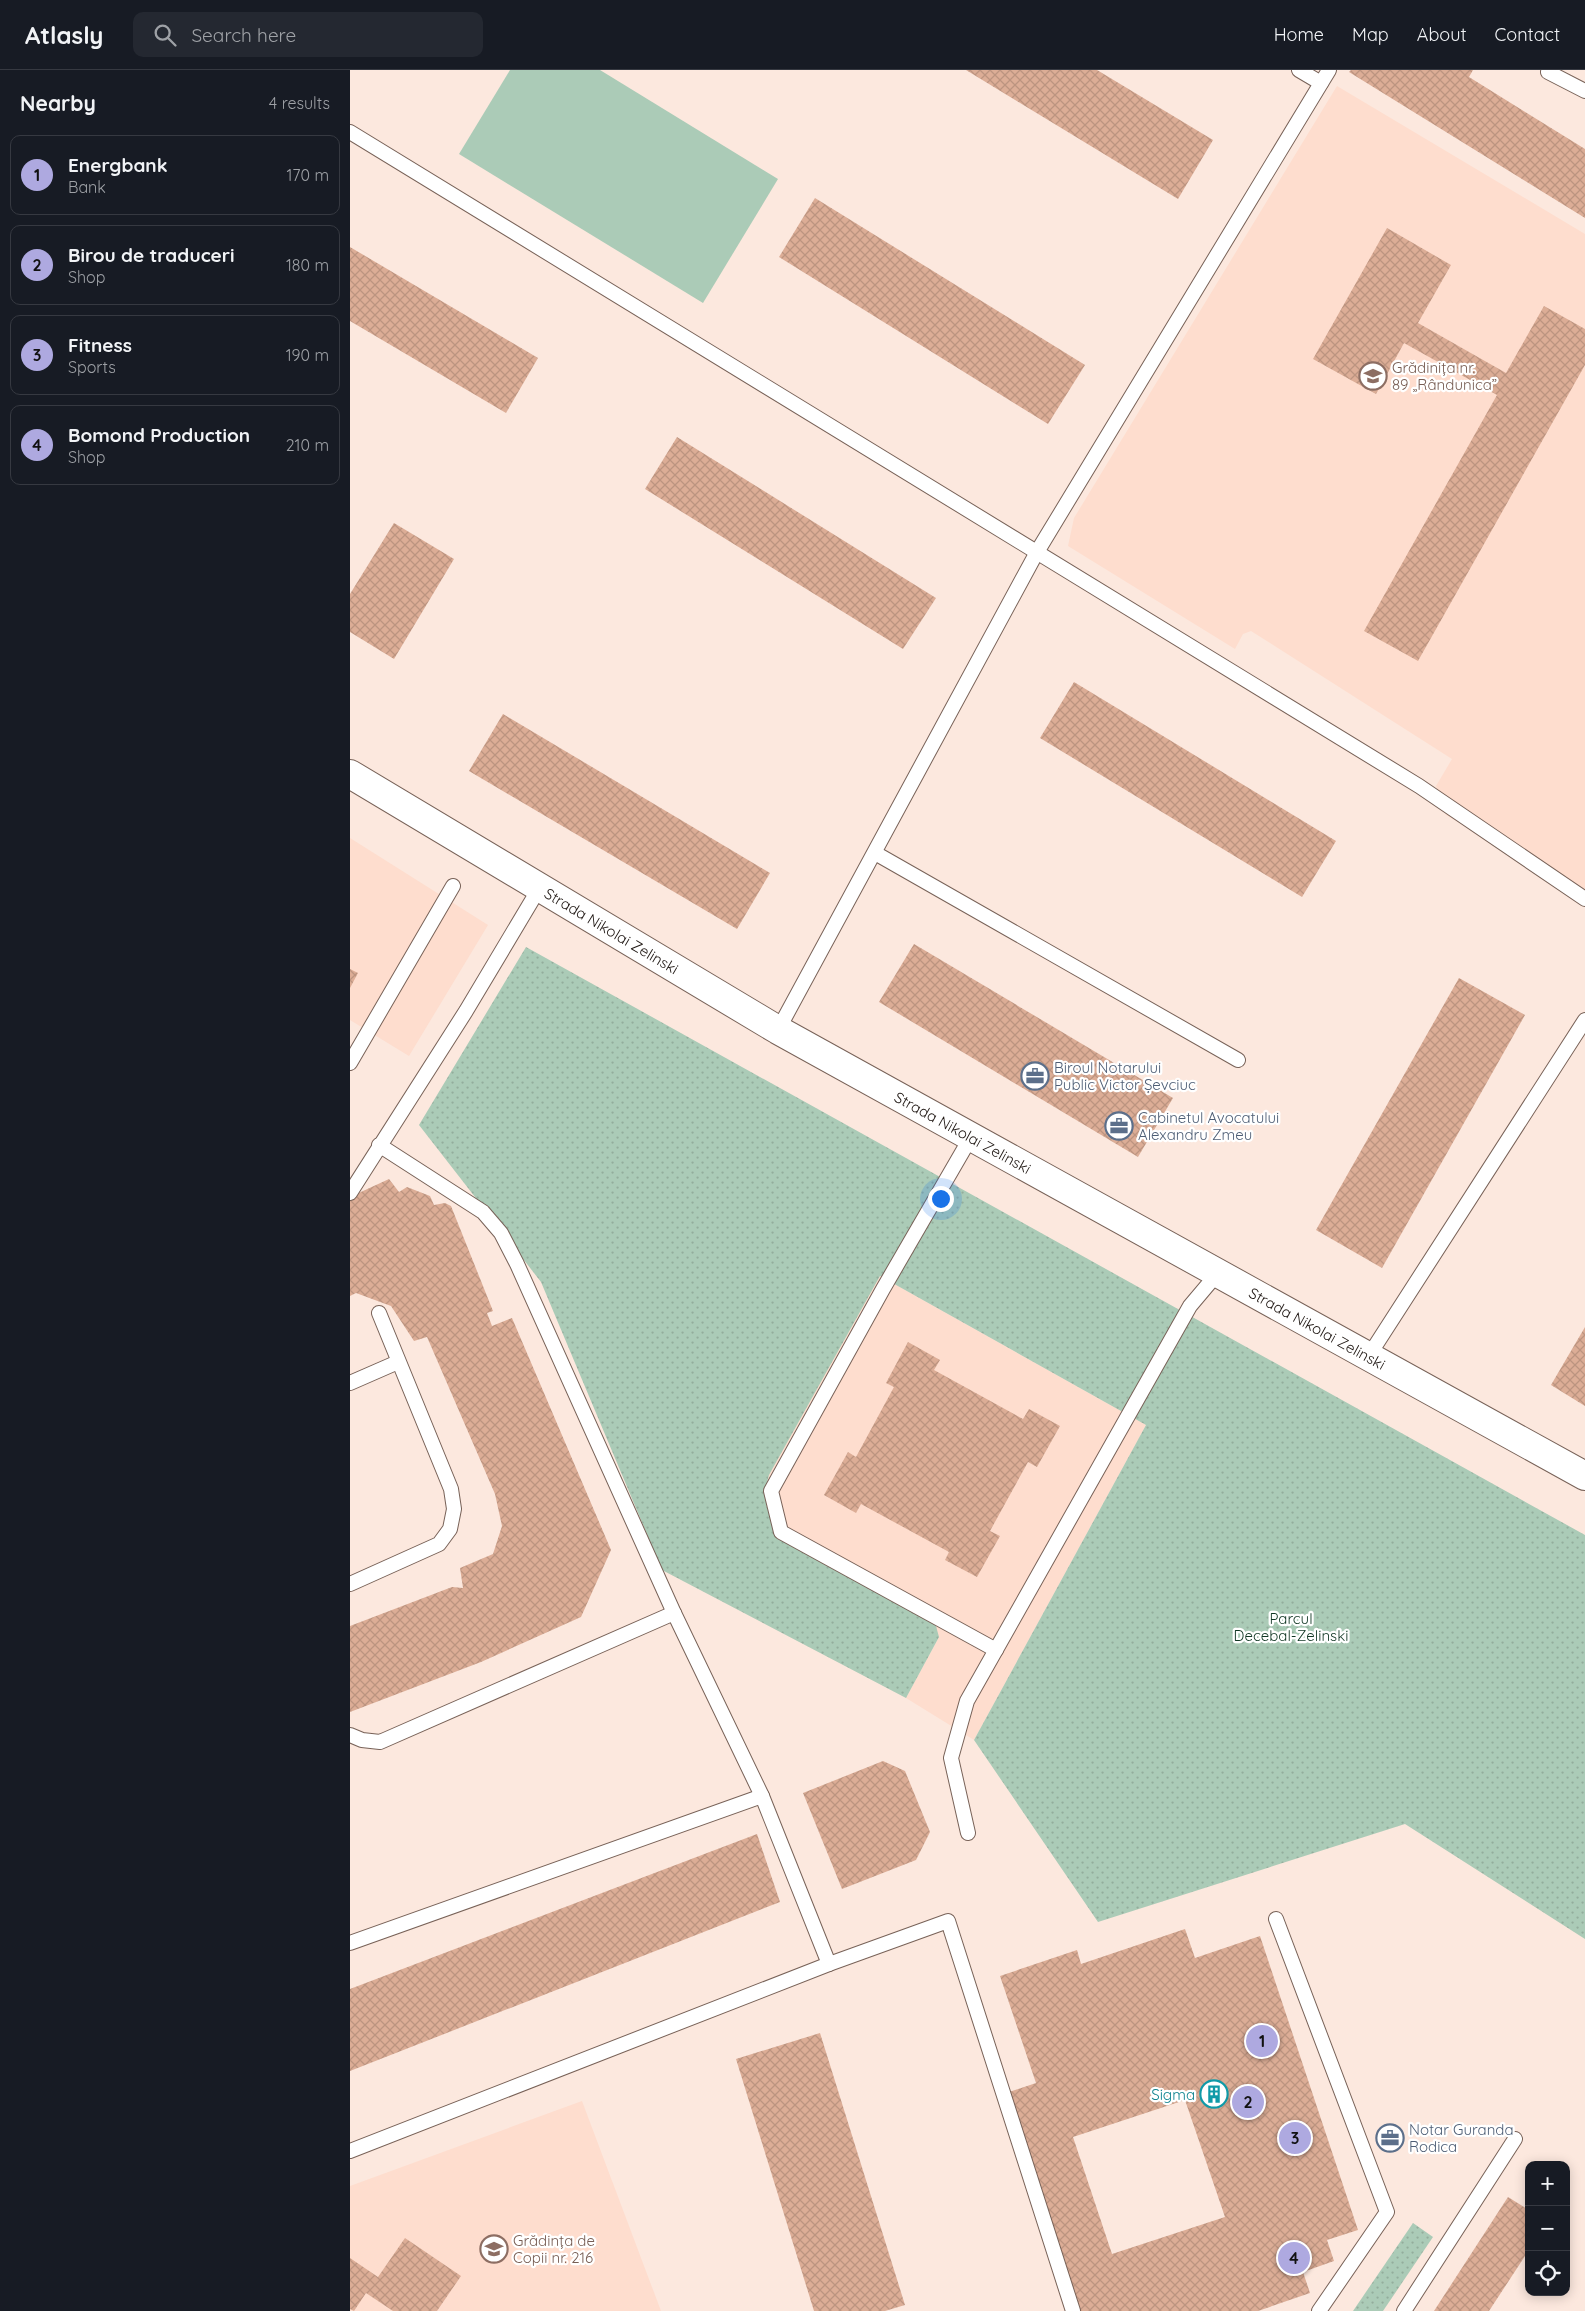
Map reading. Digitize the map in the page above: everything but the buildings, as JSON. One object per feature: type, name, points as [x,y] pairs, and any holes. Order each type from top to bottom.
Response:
[{"type":"street","name":"Strada Nikolai Zelinski","points":[[350,774],[778,1030],[1585,1476]]},
{"type":"lane","points":[[1300,70],[1321,83]]},
{"type":"lane","points":[[778,1030],[1037,552],[1329,70]]},
{"type":"lane","points":[[1548,72],[1585,91]]},
{"type":"lane","points":[[350,132],[1419,786],[1585,899]]},
{"type":"lane","points":[[875,853],[1238,1060]]},
{"type":"lane","points":[[350,1063],[453,886]]},
{"type":"lane","points":[[350,1193],[466,1011],[540,887]]},
{"type":"lane","points":[[1368,1356],[1585,1020]]},
{"type":"lane","points":[[971,1136],[771,1490],[782,1532],[996,1650]]},
{"type":"lane","points":[[379,1145],[469,1201],[483,1212],[501,1233],[517,1264],[674,1613],[762,1796],[829,1964]]},
{"type":"lane","points":[[968,1833],[950,1758],[968,1701],[1190,1306],[1217,1274]]},
{"type":"lane","points":[[350,1584],[439,1544],[450,1530],[454,1510],[451,1489],[379,1312]]},
{"type":"lane","points":[[350,1383],[398,1362]]},
{"type":"lane","points":[[350,1736],[362,1740],[380,1742],[674,1613]]},
{"type":"lane","points":[[350,1943],[762,1796]]},
{"type":"lane","points":[[1276,1919],[1387,2212],[1319,2311]]},
{"type":"lane","points":[[350,2151],[829,1964],[948,1922],[1073,2311]]},
{"type":"lane","points":[[1404,2311],[1514,2139]]},
{"type":"shaded area","name":"Grădinița nr. 89 „Rândunica”","points":[[1337,86],[1585,234],[1585,891],[1446,815],[1436,786],[1452,759],[1251,631],[1243,634],[1235,649],[1068,546],[1074,518]]},
{"type":"shaded area","points":[[350,838],[488,925],[409,1056],[350,1020]]},
{"type":"shaded area","points":[[880,1276],[1146,1425],[974,1740],[906,1698],[939,1637],[776,1529],[766,1508],[764,1490],[769,1475]]},
{"type":"shaded area","name":"Grădința de Copii nr. 216","points":[[582,2101],[661,2311],[350,2311],[350,2186]]},
{"type":"green space","points":[[510,70],[600,70],[778,179],[703,303],[459,154]]},
{"type":"green space","name":"Parcul Decebal-Zelinski","points":[[526,947],[1585,1535],[1585,1939],[1405,1824],[1098,1922],[974,1740],[1146,1425],[880,1276],[769,1475],[766,1503],[776,1529],[924,1615],[936,1626],[939,1637],[906,1698],[662,1570],[541,1282],[419,1125]]},
{"type":"green space","points":[[1413,2223],[1433,2237],[1383,2311],[1353,2311]]},
{"type":"place","name":"Grădinița nr. 89 „Rândunica”","points":[[1373,376]]},
{"type":"place","name":"Biroul Notarului Public Victor Șevciuc","points":[[1035,1076]]},
{"type":"place","name":"Cabinetul Avocatului Alexandru Zmeu","points":[[1119,1126]]},
{"type":"place","name":"Energbank","points":[[1262,2041]]},
{"type":"place","name":"Sigma","points":[[1214,2094]]},
{"type":"place","name":"Birou de traduceri","points":[[1248,2102]]},
{"type":"place","name":"Fitness","points":[[1295,2138]]},
{"type":"place","name":"Notar Guranda Rodica","points":[[1390,2138]]},
{"type":"place","name":"Grădința de Copii nr. 216","points":[[494,2249]]},
{"type":"place","name":"Bomond Production","points":[[1294,2258]]}]
